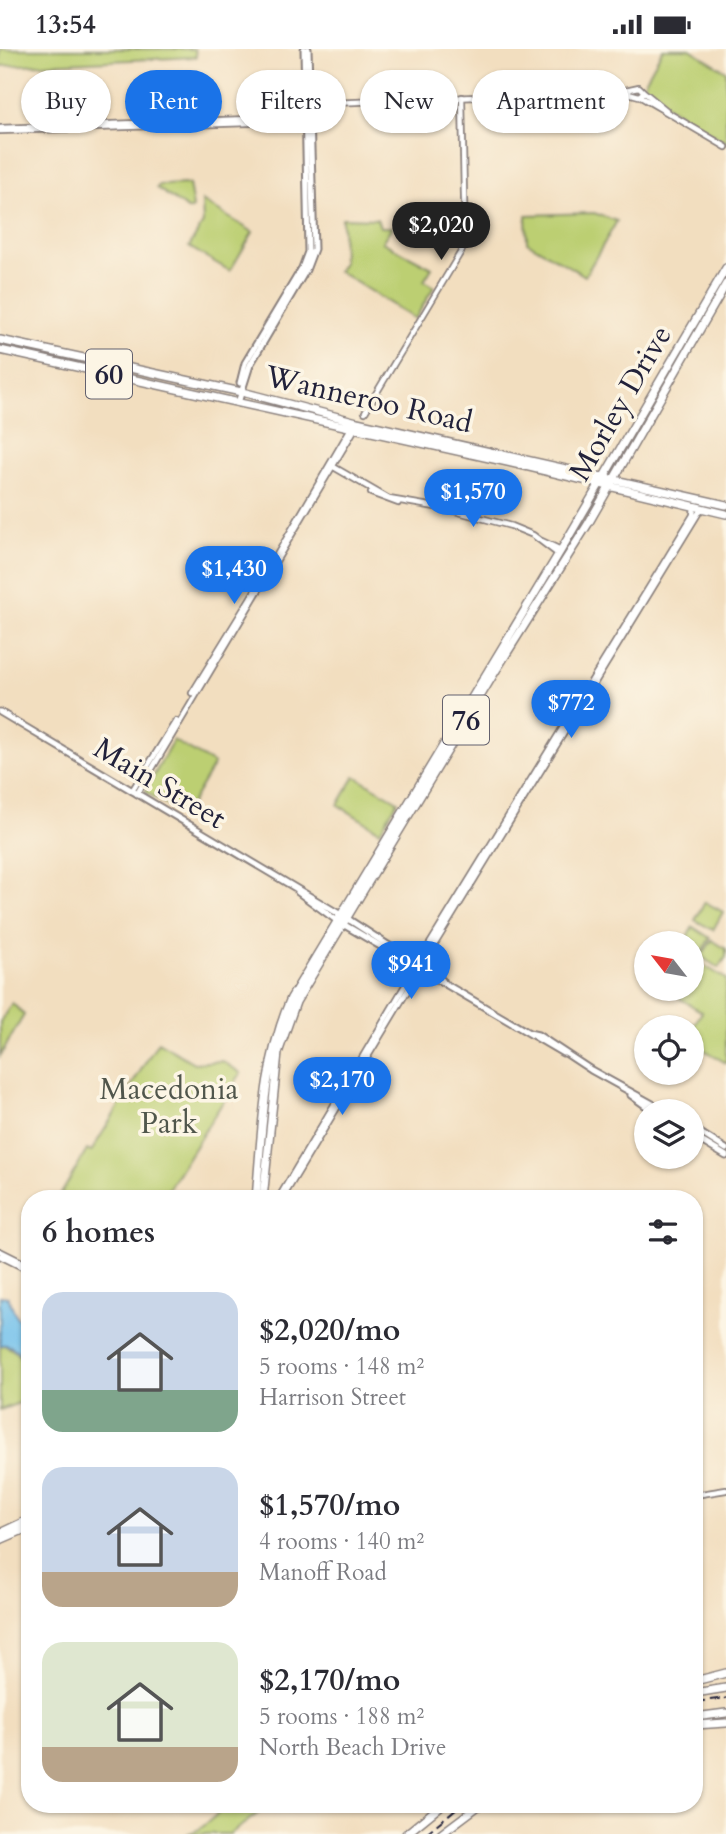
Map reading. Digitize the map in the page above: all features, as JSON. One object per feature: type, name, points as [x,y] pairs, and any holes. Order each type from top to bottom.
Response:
[{"type":"highway","name":"Morley Drive","points":[[341,919],[567,541],[726,268]]},
{"type":"highway","name":"Morley Drive","points":[[341,919],[588,524],[694,344],[726,284]]},
{"type":"highway","points":[[683,339],[691,340],[707,319]]},
{"type":"highway","name":"Wanneroo Road","points":[[0,340],[225,388],[354,425]]},
{"type":"highway","points":[[670,361],[685,345],[694,344]]},
{"type":"highway","name":"Wanneroo Road","points":[[0,350],[237,403],[354,425],[600,481],[726,505]]},
{"type":"highway","name":"Wanneroo Road","points":[[611,483],[726,514]]},
{"type":"highway","points":[[567,541],[578,525],[588,524]]},
{"type":"highway","name":"76","points":[[257,1190],[269,1067],[276,1034],[297,985],[341,919]]},
{"type":"highway","name":"76","points":[[264,1190],[276,1066],[283,1037],[300,994],[341,919]]},
{"type":"highway","points":[[0,1533],[21,1523]]},
{"type":"highway","points":[[0,1540],[21,1531]]},
{"type":"highway","points":[[703,1679],[726,1673]]},
{"type":"highway","points":[[703,1692],[726,1688]]},
{"type":"highway","points":[[703,1716],[726,1713]]},
{"type":"highway","points":[[703,1724],[726,1723]]},
{"type":"highway","points":[[406,1834],[432,1813]]},
{"type":"highway","points":[[441,1834],[469,1813]]},
{"type":"main road","points":[[306,49],[306,70]]},
{"type":"main road","points":[[237,403],[245,363],[302,268],[308,252],[308,133]]},
{"type":"main road","points":[[239,392],[247,371],[313,256],[315,240],[309,133]]},
{"type":"main road","points":[[247,371],[247,386],[252,395]]},
{"type":"main road","points":[[225,388],[235,386],[241,378]]},
{"type":"main road","name":"Main Street","points":[[0,712],[637,1099]]},
{"type":"main road","name":"Main Street","points":[[630,1094],[640,1099]]},
{"type":"main road","points":[[704,1138],[726,1149]]},
{"type":"main road","points":[[704,1139],[726,1156]]},
{"type":"street","points":[[346,100],[639,93],[726,146]]},
{"type":"street","points":[[365,412],[465,245],[462,97]]},
{"type":"street","points":[[0,130],[236,122]]},
{"type":"street","points":[[134,793],[354,425]]},
{"type":"street","points":[[331,467],[390,502],[410,503],[488,520],[521,530],[560,552]]},
{"type":"street","points":[[285,1190],[698,508]]},
{"type":"street","points":[[0,1251],[21,1263]]},
{"type":"street","points":[[0,1256],[21,1264]]},
{"type":"street","points":[[703,1494],[726,1490]]},
{"type":"green space","points":[[0,49],[195,49],[196,57],[0,66]]},
{"type":"green space","points":[[663,49],[690,49],[726,71],[726,143],[646,93],[644,83]]},
{"type":"green space","points":[[189,184],[193,208],[189,210],[157,188],[159,185]]},
{"type":"green space","points":[[202,201],[253,232],[230,271],[189,247],[203,223]]},
{"type":"green space","points":[[594,213],[617,221],[585,276],[527,242],[526,215]]},
{"type":"green space","points":[[342,218],[377,219],[380,227],[392,227],[382,242],[432,268],[424,281],[434,287],[415,319],[338,271],[343,263]]},
{"type":"green space","points":[[173,740],[214,764],[184,815],[145,792]]},
{"type":"green space","points":[[355,776],[398,801],[380,831],[338,805]]},
{"type":"green space","points":[[705,902],[723,912],[713,930],[695,920]]},
{"type":"green space","points":[[704,934],[710,938],[704,948]]},
{"type":"green space","points":[[712,940],[726,949],[726,957],[719,968],[704,959],[704,952]]},
{"type":"green space","points":[[704,965],[726,979],[726,1063],[704,1050],[702,1012],[684,1001],[704,1001]]},
{"type":"green space","points":[[12,1003],[24,1015],[0,1056],[0,1022]]},
{"type":"green space","name":"Macedonia Park","points":[[158,1042],[194,1063],[222,1061],[241,1073],[168,1190],[63,1190],[87,1150],[91,1152]]},
{"type":"green space","points":[[0,1346],[12,1349],[21,1358],[21,1402],[0,1410]]},
{"type":"green space","points":[[219,1813],[259,1813],[230,1834],[187,1834],[200,1829]]},
{"type":"water","points":[[0,1296],[8,1297],[17,1318],[21,1320],[21,1356],[14,1348],[0,1345]]},
{"type":"railway","points":[[703,1701],[726,1698]]},
{"type":"railway","points":[[425,1834],[451,1813]]}]
